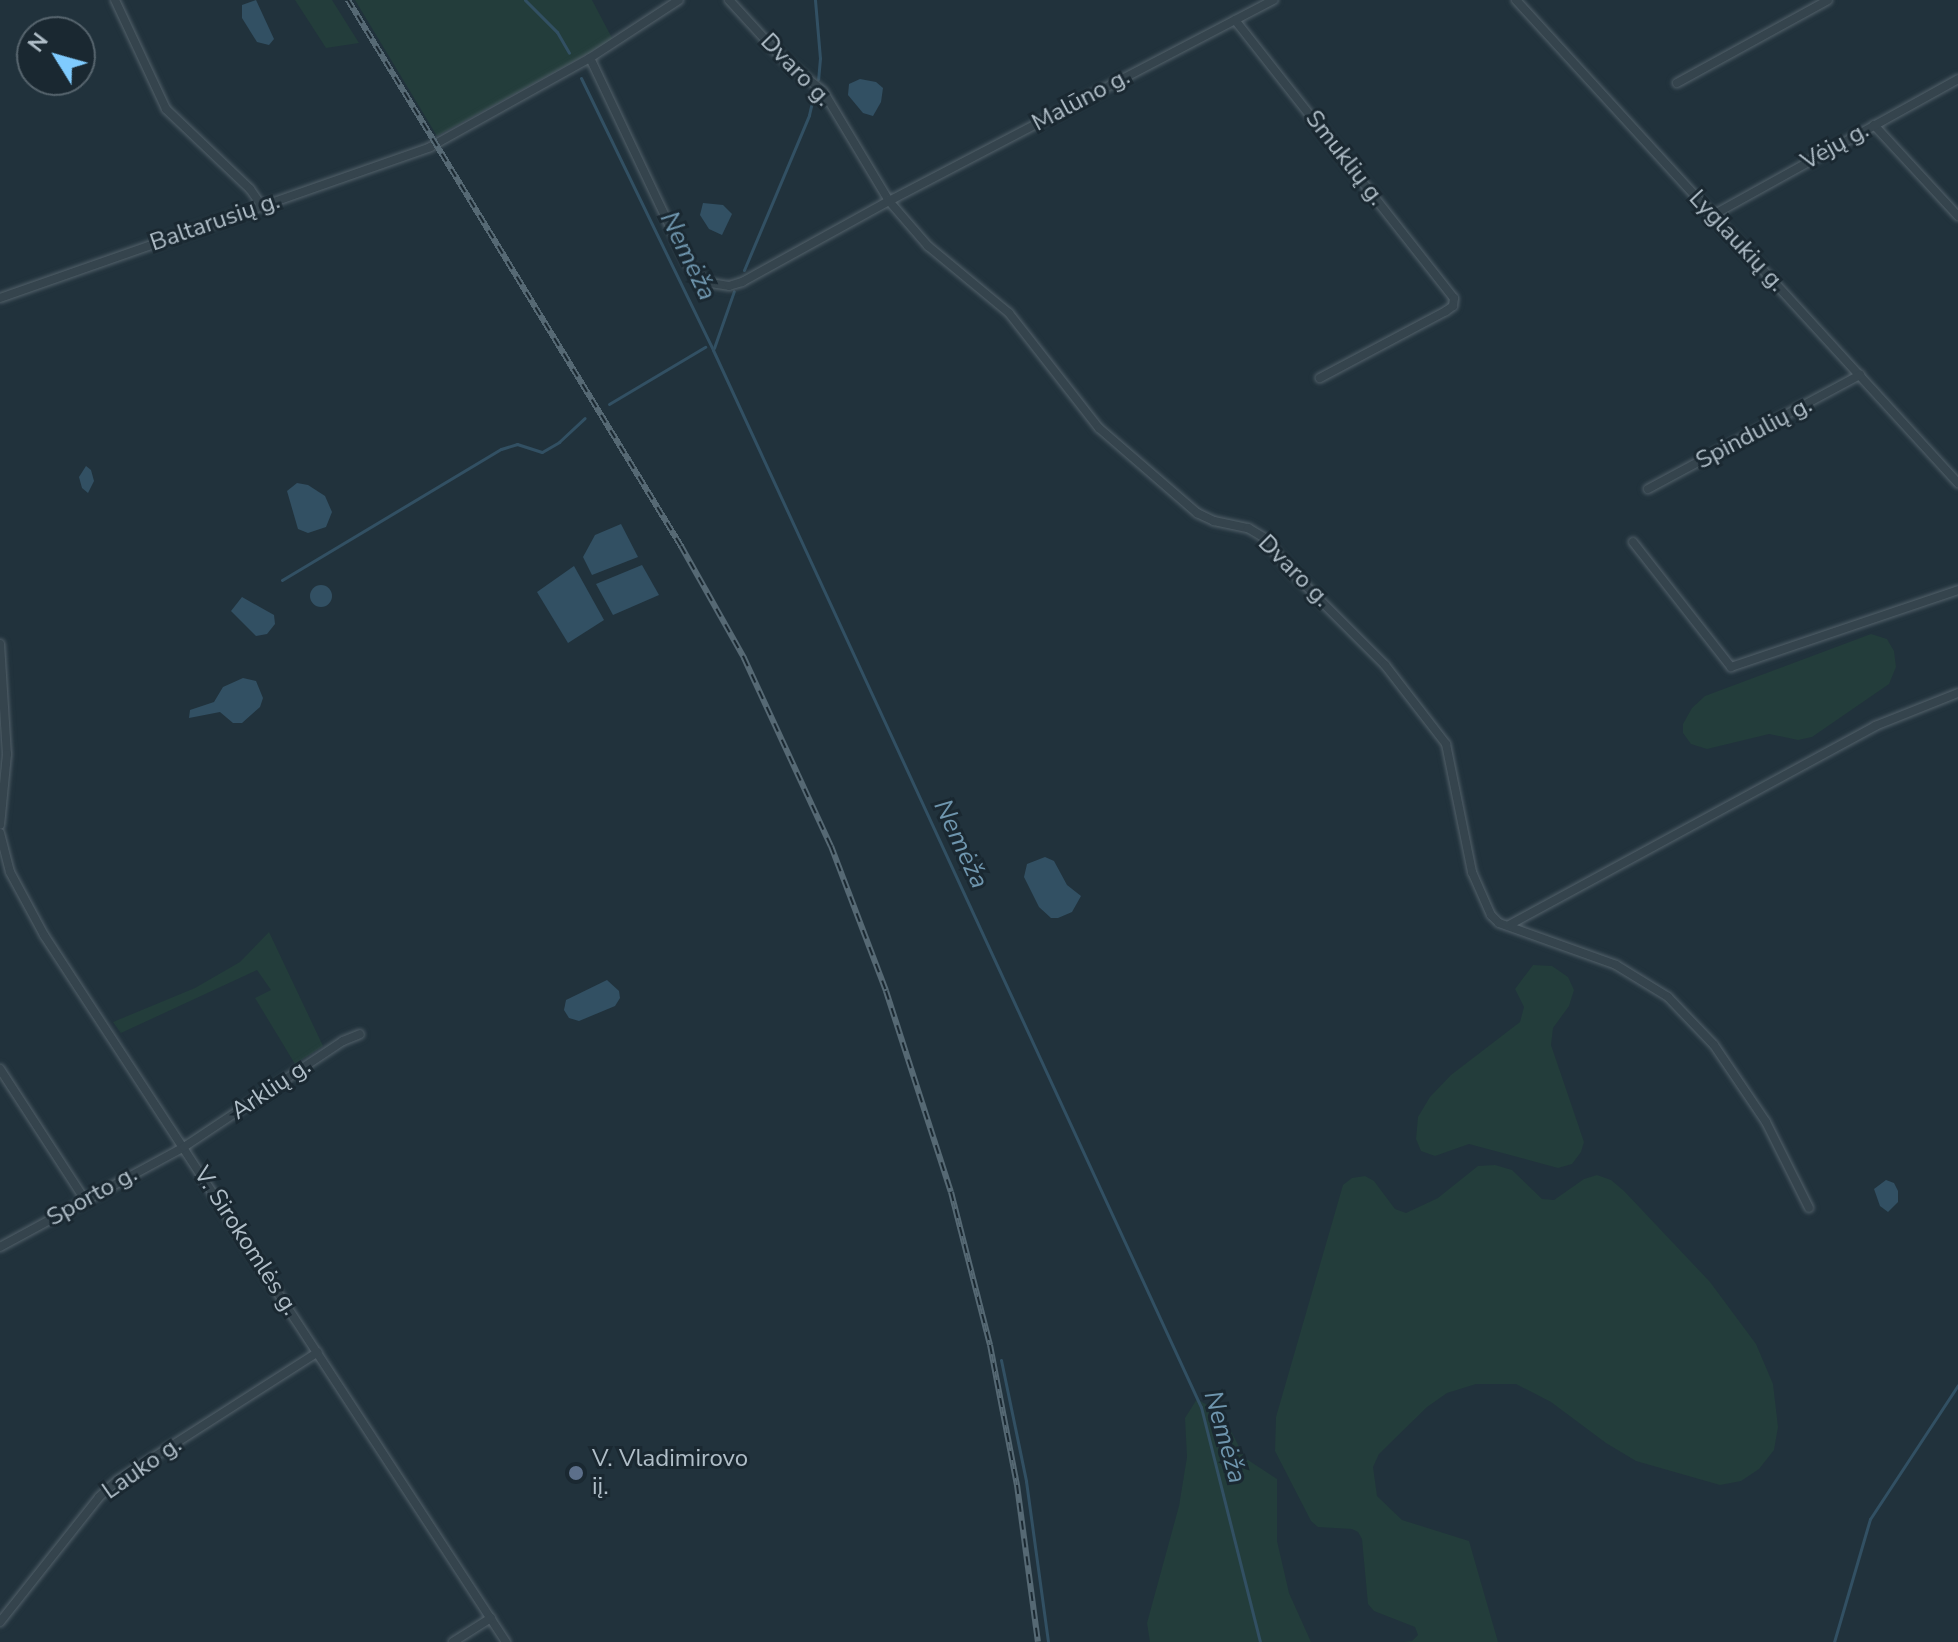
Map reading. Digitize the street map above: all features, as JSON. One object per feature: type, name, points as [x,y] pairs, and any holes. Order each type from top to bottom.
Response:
[{"type":"street","points":[[115,0],[166,109],[250,189],[262,206]]},
{"type":"street","name":"Baltarusių g.","points":[[0,298],[430,147],[590,58],[679,0]]},
{"type":"street","name":"Dvaro g.","points":[[729,0],[784,60],[829,98],[889,201],[928,246],[1009,313],[1117,446],[1197,513],[1214,521],[1248,528],[1263,537],[1290,570],[1385,665],[1446,744],[1472,872],[1491,915],[1499,923],[1616,965],[1668,997],[1714,1045],[1785,1156],[1809,1208]]},
{"type":"street","name":"Malūno g.","points":[[590,58],[687,262],[704,282],[729,286],[742,282],[889,201],[1274,0]]},
{"type":"street","name":"Lyglaukių g.","points":[[1516,0],[1958,483]]},
{"type":"street","points":[[1677,83],[1828,0]]},
{"type":"street","name":"Smuklių g.","points":[[1235,20],[1454,298],[1453,306],[1446,311],[1320,378]]},
{"type":"street","name":"Vėjų g.","points":[[1713,215],[1958,79]]},
{"type":"street","points":[[1874,125],[1958,216]]},
{"type":"street","name":"Spindulių g.","points":[[1648,489],[1860,375]]},
{"type":"street","points":[[1633,542],[1731,667],[1958,590]]},
{"type":"street","points":[[0,644],[7,754],[0,825]]},
{"type":"street","points":[[1509,925],[1875,726],[1958,693]]},
{"type":"street","name":"V. Sirokomlės g.","points":[[0,833],[10,872],[38,924],[506,1642]]},
{"type":"street","name":"Arklių g.","points":[[184,1147],[343,1041],[360,1034]]},
{"type":"street","points":[[0,1069],[85,1200]]},
{"type":"street","name":"Sporto g.","points":[[0,1247],[184,1147]]},
{"type":"street","name":"Lauko g.","points":[[0,1622],[91,1505],[118,1480],[318,1352]]},
{"type":"street","points":[[453,1642],[491,1618]]},
{"type":"green space","points":[[295,0],[332,0],[359,43],[326,48]]},
{"type":"green space","points":[[355,0],[592,0],[613,40],[437,136]]},
{"type":"green space","points":[[1871,634],[1887,639],[1894,651],[1896,667],[1889,684],[1812,737],[1798,740],[1769,734],[1707,749],[1691,744],[1683,733],[1683,724],[1692,708],[1705,696]]},
{"type":"green space","points":[[269,932],[323,1046],[295,1064],[255,998],[271,990],[257,970],[121,1033],[113,1022],[195,988],[240,962]]},
{"type":"green space","points":[[1533,965],[1552,966],[1568,977],[1574,990],[1569,1006],[1553,1028],[1551,1045],[1584,1142],[1581,1152],[1572,1164],[1558,1168],[1469,1144],[1435,1156],[1421,1151],[1416,1139],[1418,1117],[1430,1097],[1451,1075],[1520,1022],[1524,1007],[1515,989]]},
{"type":"green space","points":[[1495,1165],[1512,1170],[1542,1199],[1554,1200],[1584,1179],[1597,1175],[1611,1180],[1624,1191],[1710,1282],[1756,1344],[1773,1384],[1778,1427],[1774,1450],[1759,1469],[1741,1481],[1720,1485],[1636,1461],[1551,1402],[1516,1384],[1476,1384],[1447,1393],[1427,1407],[1379,1454],[1373,1467],[1377,1496],[1402,1520],[1469,1541],[1498,1642],[1403,1642],[1412,1641],[1418,1635],[1415,1627],[1374,1611],[1368,1604],[1362,1539],[1358,1532],[1318,1527],[1311,1521],[1275,1451],[1276,1417],[1343,1185],[1352,1178],[1365,1176],[1374,1181],[1395,1209],[1406,1213],[1438,1198],[1478,1166]]},
{"type":"green space","points":[[1197,1399],[1222,1414],[1245,1458],[1277,1479],[1277,1541],[1289,1593],[1311,1642],[1150,1642],[1147,1623],[1179,1506],[1187,1457],[1185,1418]]},
{"type":"water","points":[[256,0],[274,39],[269,45],[257,42],[242,18],[242,5]]},
{"type":"water","points":[[860,79],[876,82],[883,88],[881,102],[873,116],[863,113],[848,95],[849,84]]},
{"type":"water","points":[[703,203],[723,205],[732,214],[722,235],[709,229],[700,215]]},
{"type":"water","points":[[86,466],[91,470],[94,481],[88,493],[82,488],[79,477]]},
{"type":"water","points":[[297,483],[308,485],[325,496],[332,512],[326,527],[308,533],[298,529],[287,491]]},
{"type":"water","points":[[621,524],[638,557],[592,575],[583,557],[595,535]]},
{"type":"water","points":[[642,565],[659,595],[613,615],[596,584]]},
{"type":"water","points":[[574,566],[604,620],[568,643],[537,592]]},
{"type":"water","points":[[321,585],[329,588],[332,596],[329,604],[321,607],[313,604],[310,596],[313,588]]},
{"type":"water","points":[[242,597],[274,615],[275,624],[267,634],[256,636],[231,611]]},
{"type":"water","points":[[243,678],[256,681],[263,698],[260,707],[242,723],[233,723],[220,712],[189,718],[190,710],[214,702],[223,687]]},
{"type":"water","points":[[1045,857],[1054,861],[1067,885],[1081,896],[1072,912],[1058,918],[1051,918],[1039,907],[1024,877],[1027,864]]},
{"type":"water","points":[[607,980],[619,991],[620,998],[615,1006],[579,1021],[569,1018],[564,1010],[566,1000]]},
{"type":"water","points":[[1886,1180],[1894,1183],[1898,1191],[1898,1202],[1888,1212],[1880,1206],[1874,1189]]},
{"type":"waterway","name":"Nemėža","points":[[525,0],[557,32],[569,53]]},
{"type":"waterway","points":[[815,0],[820,58],[818,79]]},
{"type":"waterway","name":"Nemėža","points":[[581,78],[713,350],[1201,1407],[1260,1642]]},
{"type":"waterway","points":[[744,270],[809,115],[815,90]]},
{"type":"waterway","points":[[714,348],[734,291]]},
{"type":"waterway","points":[[609,404],[705,347]]},
{"type":"waterway","points":[[282,580],[501,449],[517,444],[542,452],[559,442],[585,418]]},
{"type":"waterway","points":[[1001,1360],[1026,1481],[1048,1642]]},
{"type":"waterway","points":[[1834,1642],[1870,1519],[1958,1385]]},
{"type":"railway","points":[[348,0],[681,546],[744,658],[831,846],[886,991],[951,1192],[990,1345],[1017,1485],[1038,1642]]},
{"type":"place","name":"V. Vladimirovo iį.","points":[[576,1473]]}]
